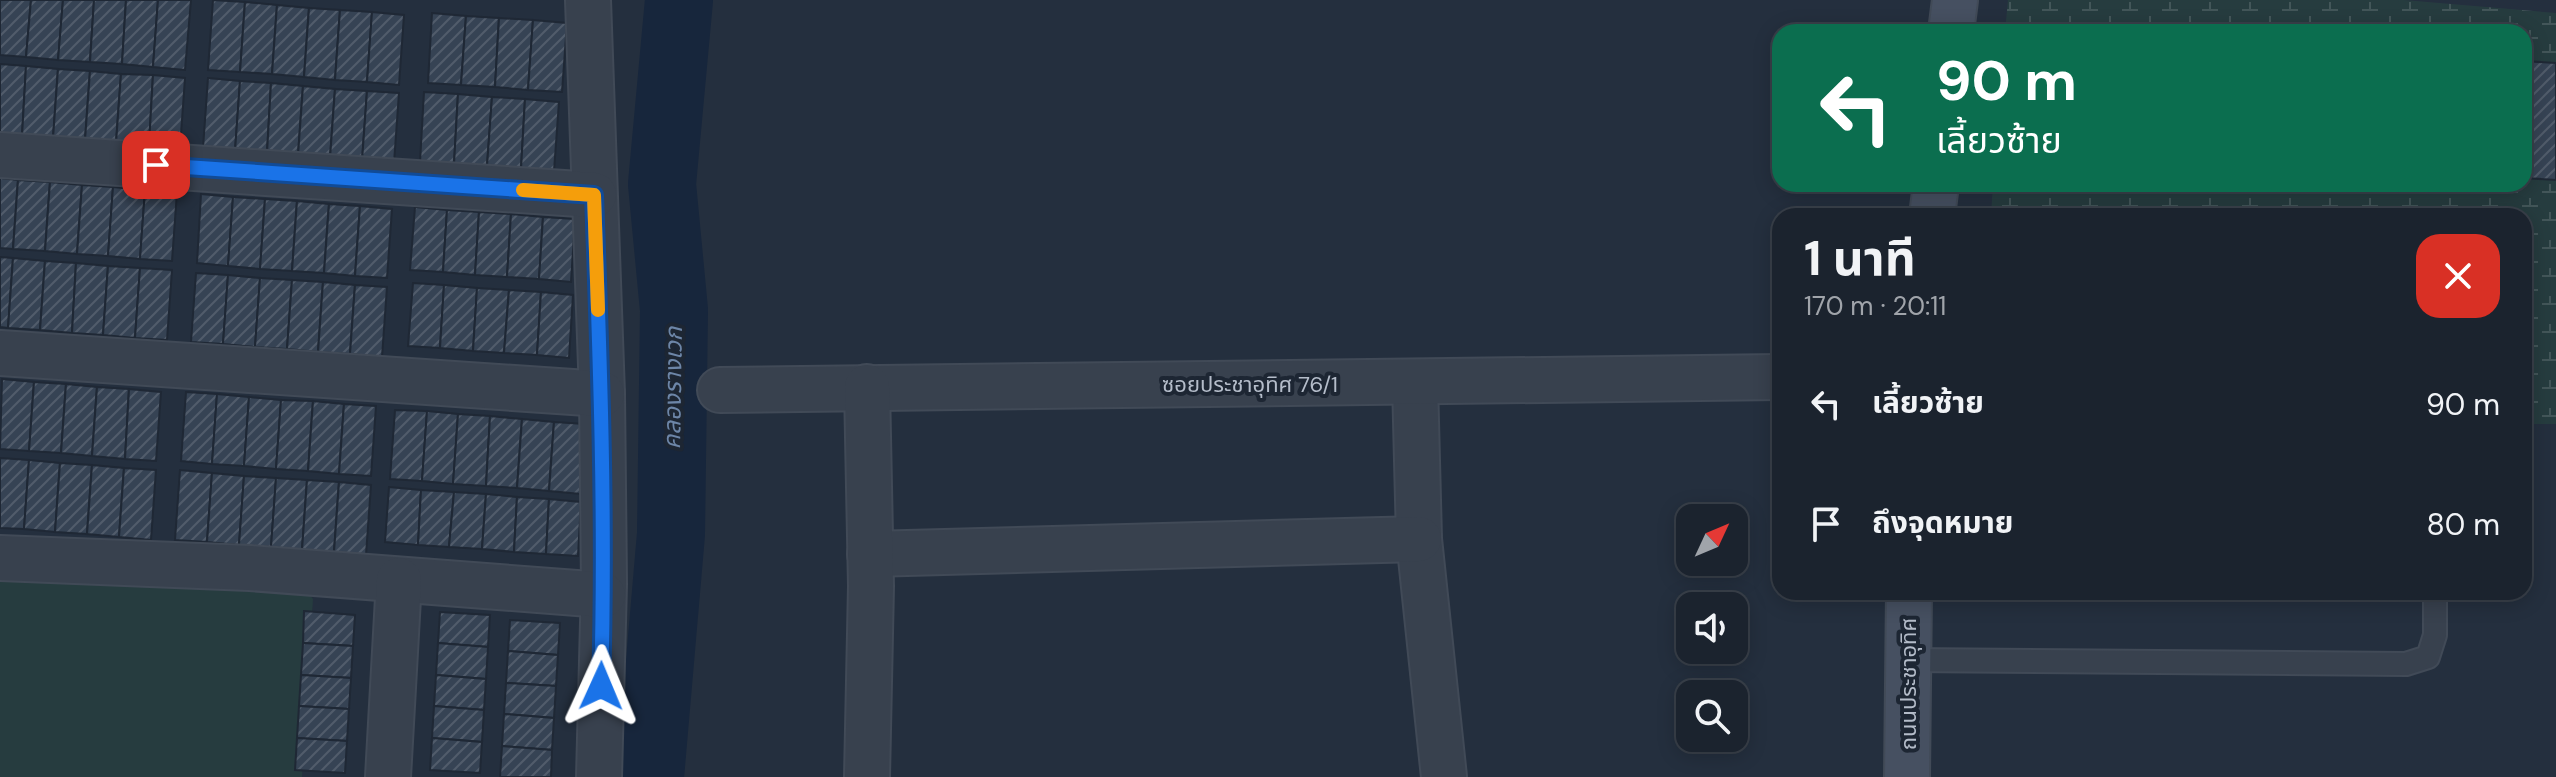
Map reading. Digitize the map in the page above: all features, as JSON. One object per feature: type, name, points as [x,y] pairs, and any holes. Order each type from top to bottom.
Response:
[{"type":"main road","points":[[1952,24],[1955,0]]},
{"type":"main road","name":"ถนนประชาอุทิศ","points":[[1907,777],[1909,600]]},
{"type":"street","points":[[588,0],[602,394],[603,595],[599,777]]},
{"type":"street","points":[[0,155],[594,195]]},
{"type":"street","points":[[0,353],[602,394]]},
{"type":"street","name":"ซอยประชาอุทิศ 76/1","points":[[720,390],[1772,377]]},
{"type":"street","points":[[1415,382],[1419,539],[1444,777]]},
{"type":"street","points":[[867,387],[870,554],[867,777]]},
{"type":"street","points":[[870,554],[1419,539]]},
{"type":"street","points":[[0,558],[250,568],[603,595]]},
{"type":"street","points":[[388,777],[399,580]]},
{"type":"lane","points":[[1907,660],[2406,664],[2428,657],[2435,635],[2435,600]]},
{"type":"green space","points":[[2008,0],[2404,0],[2556,13],[2556,424],[2532,424],[2532,208],[1992,208],[1992,192],[2532,192],[2532,24],[2006,24]]},
{"type":"green space","points":[[0,564],[299,580],[313,599],[302,777],[0,777]]},
{"type":"building","points":[[0,0],[31,0],[26,57],[0,55]]},
{"type":"building","points":[[31,0],[63,0],[58,60],[26,57]]},
{"type":"building","points":[[63,0],[94,0],[90,62],[58,60]]},
{"type":"building","points":[[94,0],[126,0],[122,64],[90,62]]},
{"type":"building","points":[[126,0],[158,0],[153,67],[122,64]]},
{"type":"building","points":[[158,0],[191,0],[185,70],[153,67]]},
{"type":"building","points":[[213,0],[245,2],[240,72],[208,70]]},
{"type":"building","points":[[245,2],[277,5],[272,74],[240,72]]},
{"type":"building","points":[[277,5],[309,8],[304,77],[272,74]]},
{"type":"building","points":[[309,8],[340,10],[335,80],[304,77]]},
{"type":"building","points":[[340,10],[372,12],[367,82],[335,80]]},
{"type":"building","points":[[372,12],[404,15],[399,85],[367,82]]},
{"type":"building","points":[[432,13],[466,16],[461,85],[428,83]]},
{"type":"building","points":[[466,16],[499,18],[495,87],[461,85]]},
{"type":"building","points":[[499,18],[533,20],[528,90],[495,87]]},
{"type":"building","points":[[533,20],[567,23],[562,92],[528,90]]},
{"type":"building","points":[[2532,62],[2556,63],[2556,180],[2532,178]]},
{"type":"building","points":[[0,64],[26,66],[22,136],[0,134]]},
{"type":"building","points":[[26,66],[58,69],[53,138],[22,136]]},
{"type":"building","points":[[58,69],[90,71],[85,140],[53,138]]},
{"type":"building","points":[[90,71],[121,74],[116,143],[85,140]]},
{"type":"building","points":[[121,74],[153,75],[149,145],[116,143]]},
{"type":"building","points":[[153,75],[185,78],[180,148],[149,145]]},
{"type":"building","points":[[208,78],[240,81],[235,151],[203,148]]},
{"type":"building","points":[[240,81],[271,83],[267,153],[235,151]]},
{"type":"building","points":[[271,83],[303,86],[298,155],[267,153]]},
{"type":"building","points":[[303,86],[335,89],[330,158],[298,155]]},
{"type":"building","points":[[335,89],[367,91],[362,161],[330,158]]},
{"type":"building","points":[[367,91],[399,93],[394,163],[362,161]]},
{"type":"building","points":[[424,92],[458,94],[454,164],[420,162]]},
{"type":"building","points":[[458,94],[492,97],[487,166],[454,164]]},
{"type":"building","points":[[492,97],[525,99],[521,169],[487,166]]},
{"type":"building","points":[[525,99],[559,102],[554,171],[521,169]]},
{"type":"building","points":[[0,178],[18,180],[13,249],[0,248]]},
{"type":"building","points":[[18,180],[50,182],[45,251],[13,249]]},
{"type":"building","points":[[50,182],[82,185],[77,254],[45,251]]},
{"type":"building","points":[[82,185],[113,187],[108,256],[77,254]]},
{"type":"building","points":[[113,187],[145,190],[140,259],[108,256]]},
{"type":"building","points":[[145,190],[177,192],[172,261],[140,259]]},
{"type":"building","points":[[201,194],[233,197],[228,266],[197,263]]},
{"type":"building","points":[[233,197],[265,199],[260,269],[228,266]]},
{"type":"building","points":[[265,199],[297,201],[292,271],[260,269]]},
{"type":"building","points":[[297,201],[329,204],[324,273],[292,271]]},
{"type":"building","points":[[329,204],[360,206],[355,276],[324,273]]},
{"type":"building","points":[[360,206],[392,209],[387,278],[355,276]]},
{"type":"building","points":[[415,207],[447,210],[443,272],[410,270]]},
{"type":"building","points":[[447,210],[479,212],[475,275],[443,272]]},
{"type":"building","points":[[479,212],[511,214],[507,277],[475,275]]},
{"type":"building","points":[[511,214],[543,217],[539,279],[507,277]]},
{"type":"building","points":[[543,217],[575,219],[571,282],[539,279]]},
{"type":"building","points":[[0,257],[13,258],[8,328],[0,327]]},
{"type":"building","points":[[13,258],[45,261],[40,330],[8,328]]},
{"type":"building","points":[[45,261],[76,263],[72,333],[40,330]]},
{"type":"building","points":[[76,263],[108,266],[103,335],[72,333]]},
{"type":"building","points":[[108,266],[140,268],[135,338],[103,335]]},
{"type":"building","points":[[140,268],[172,270],[167,340],[135,338]]},
{"type":"building","points":[[196,273],[228,275],[223,344],[191,342]]},
{"type":"building","points":[[228,275],[260,278],[255,347],[223,344]]},
{"type":"building","points":[[260,278],[292,280],[287,349],[255,347]]},
{"type":"building","points":[[292,280],[323,282],[318,352],[287,349]]},
{"type":"building","points":[[323,282],[355,285],[350,354],[318,352]]},
{"type":"building","points":[[413,283],[444,285],[440,348],[408,346]]},
{"type":"building","points":[[355,285],[387,287],[382,357],[350,354]]},
{"type":"building","points":[[444,285],[477,288],[473,351],[440,348]]},
{"type":"building","points":[[477,288],[509,290],[504,353],[473,351]]},
{"type":"building","points":[[509,290],[541,292],[537,355],[504,353]]},
{"type":"building","points":[[541,292],[573,295],[569,358],[537,355]]},
{"type":"building","points":[[2,379],[34,382],[29,451],[0,449]]},
{"type":"building","points":[[34,382],[66,384],[61,453],[29,451]]},
{"type":"building","points":[[66,384],[97,387],[92,456],[61,453]]},
{"type":"building","points":[[97,387],[129,389],[125,459],[92,456]]},
{"type":"building","points":[[129,389],[161,392],[156,461],[125,459]]},
{"type":"building","points":[[186,392],[217,394],[212,464],[181,461]]},
{"type":"building","points":[[217,394],[249,397],[244,466],[212,464]]},
{"type":"building","points":[[249,397],[281,400],[276,469],[244,466]]},
{"type":"building","points":[[281,400],[313,401],[308,471],[276,469]]},
{"type":"building","points":[[313,401],[344,404],[339,474],[308,471]]},
{"type":"building","points":[[344,404],[376,406],[371,476],[339,474]]},
{"type":"building","points":[[395,410],[427,411],[422,481],[390,479]]},
{"type":"building","points":[[427,411],[458,414],[453,484],[422,481]]},
{"type":"building","points":[[458,414],[490,416],[486,486],[453,484]]},
{"type":"building","points":[[490,416],[522,419],[517,488],[486,486]]},
{"type":"building","points":[[522,419],[554,422],[549,491],[517,488]]},
{"type":"building","points":[[554,422],[585,424],[581,494],[549,491]]},
{"type":"building","points":[[0,458],[29,460],[24,529],[0,528]]},
{"type":"building","points":[[29,460],[60,463],[55,532],[24,529]]},
{"type":"building","points":[[60,463],[92,465],[87,534],[55,532]]},
{"type":"building","points":[[92,465],[124,468],[119,537],[87,534]]},
{"type":"building","points":[[124,468],[156,470],[151,540],[119,537]]},
{"type":"building","points":[[180,470],[212,473],[207,542],[175,540]]},
{"type":"building","points":[[212,473],[244,476],[239,545],[207,542]]},
{"type":"building","points":[[244,476],[276,478],[271,547],[239,545]]},
{"type":"building","points":[[276,478],[307,480],[302,550],[271,547]]},
{"type":"building","points":[[307,480],[339,482],[334,552],[302,550]]},
{"type":"building","points":[[339,482],[371,485],[366,555],[334,552]]},
{"type":"building","points":[[389,487],[421,490],[418,545],[385,542]]},
{"type":"building","points":[[421,490],[454,492],[449,547],[418,545]]},
{"type":"building","points":[[454,492],[486,494],[482,549],[449,547]]},
{"type":"building","points":[[486,494],[517,497],[514,552],[482,549]]},
{"type":"building","points":[[517,497],[549,499],[546,554],[514,552]]},
{"type":"building","points":[[549,499],[581,502],[578,556],[546,554]]},
{"type":"building","points":[[304,611],[355,615],[353,646],[303,643]]},
{"type":"building","points":[[440,612],[490,615],[488,647],[438,643]]},
{"type":"building","points":[[510,620],[560,623],[558,655],[508,651]]},
{"type":"building","points":[[303,643],[353,646],[351,678],[301,675]]},
{"type":"building","points":[[438,643],[488,647],[486,679],[436,675]]},
{"type":"building","points":[[508,651],[558,655],[556,686],[506,683]]},
{"type":"building","points":[[301,675],[351,678],[349,709],[299,706]]},
{"type":"building","points":[[436,675],[486,679],[484,710],[434,706]]},
{"type":"building","points":[[506,683],[556,686],[554,718],[504,714]]},
{"type":"building","points":[[299,706],[349,709],[347,741],[297,738]]},
{"type":"building","points":[[434,706],[484,710],[482,742],[432,738]]},
{"type":"building","points":[[504,714],[554,718],[552,750],[502,746]]},
{"type":"building","points":[[297,738],[347,741],[345,773],[295,770]]},
{"type":"building","points":[[432,738],[482,742],[480,773],[430,770]]},
{"type":"building","points":[[502,746],[552,750],[551,777],[500,777]]},
{"type":"waterway","name":"คลองรางเวก","points":[[650,777],[671,534],[674,310],[662,184],[679,0]]},
{"type":"slow traffic","points":[[523,190],[594,195],[598,310]]},
{"type":"route","points":[[156,165],[594,195],[602,394],[604,584],[601,686]]}]
